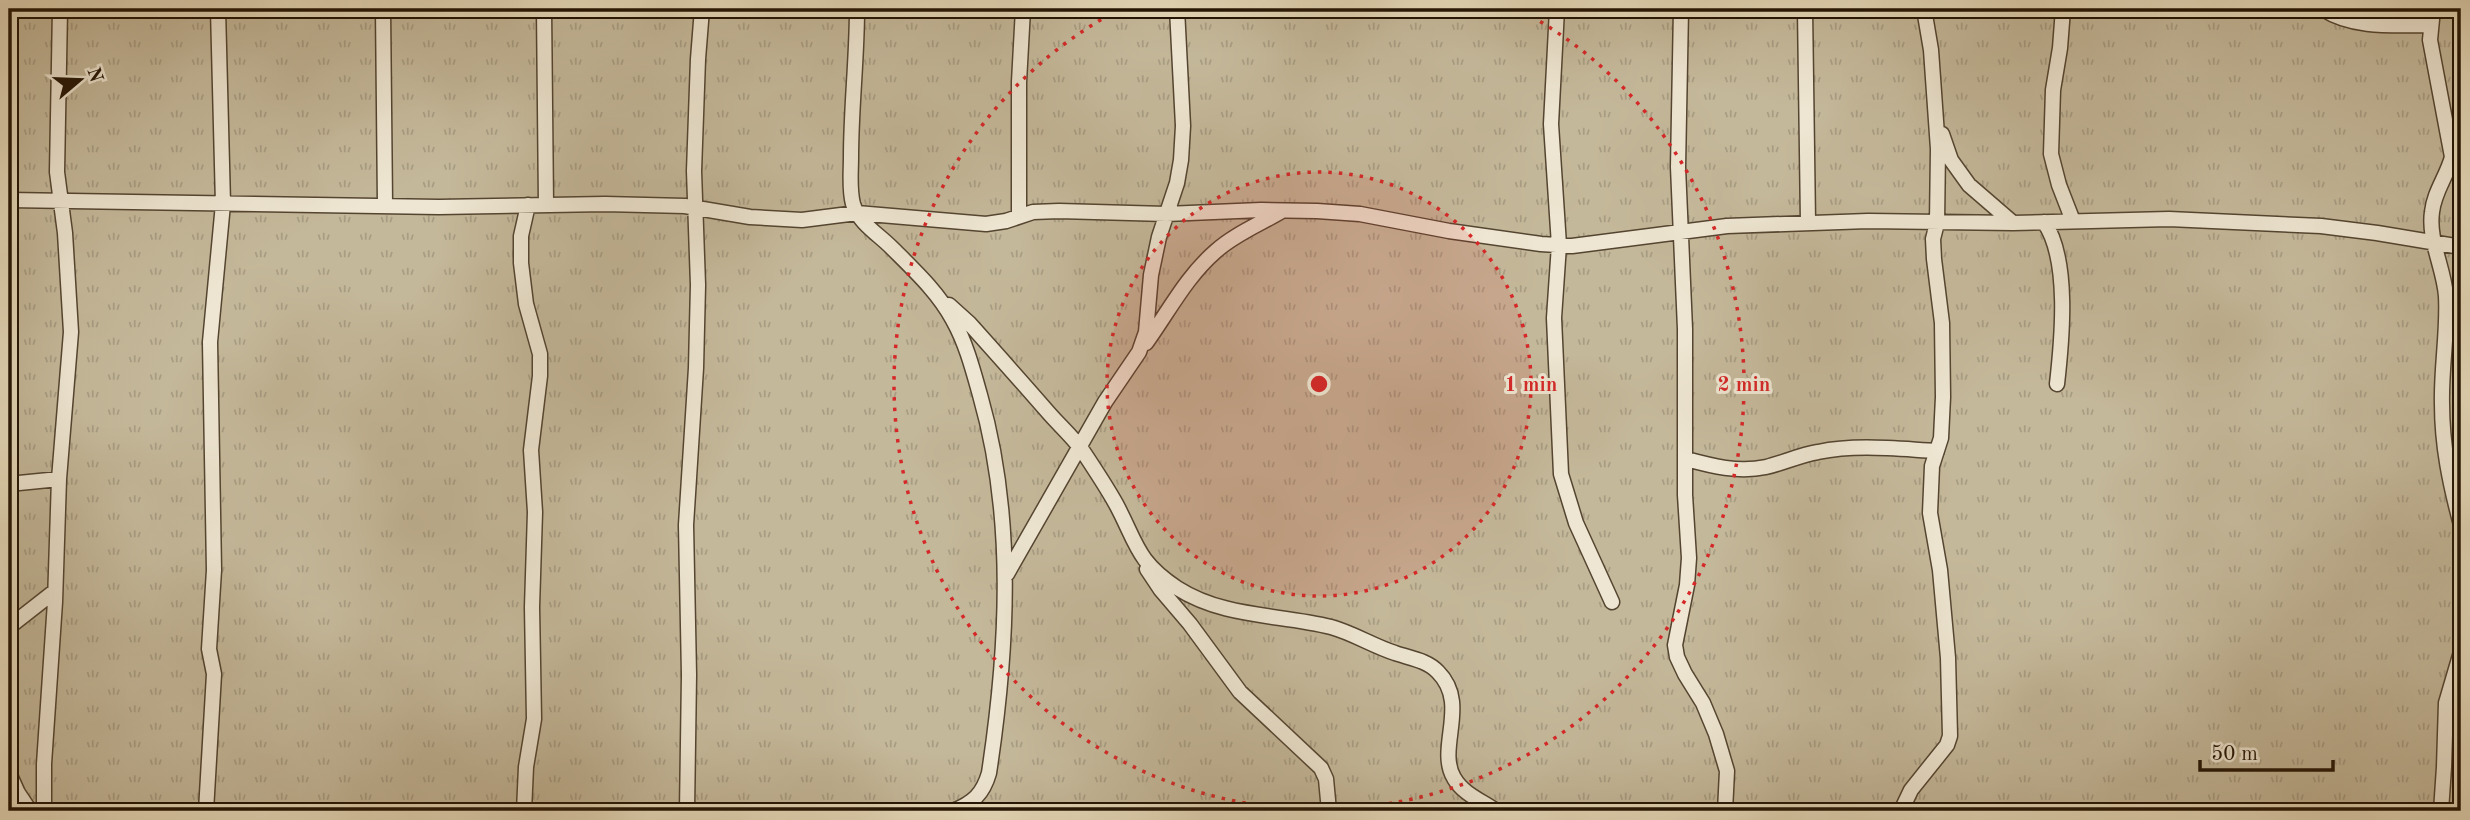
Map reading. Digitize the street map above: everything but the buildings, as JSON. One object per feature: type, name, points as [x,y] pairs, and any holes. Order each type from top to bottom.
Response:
[{"type":"street","points":[[44,811],[44,764],[59,479],[71,332],[57,158],[60,9]]},
{"type":"street","points":[[206,811],[214,684],[209,649],[214,581],[210,342],[223,204],[218,9]]},
{"type":"street","points":[[383,9],[385,205]]},
{"type":"street","points":[[544,9],[546,205]]},
{"type":"street","points":[[687,811],[689,675],[686,524],[696,368],[698,285],[694,207],[702,9]]},
{"type":"street","points":[[857,9],[850,183],[857,213],[969,323],[1080,447],[1117,507],[1151,577],[1240,692],[1321,768],[1326,779],[1329,811]]},
{"type":"street","points":[[1019,216],[1019,94],[1023,9]]},
{"type":"street","points":[[1139,352],[1147,320],[1150,275],[1177,183],[1184,126],[1177,9]]},
{"type":"street","points":[[1557,9],[1551,124],[1559,245],[1554,318],[1561,474],[1576,523],[1612,602]]},
{"type":"street","points":[[1681,9],[1677,100],[1679,231],[1685,329],[1688,572],[1675,645],[1677,657],[1703,703],[1716,734],[1727,771],[1725,811]]},
{"type":"street","points":[[1805,9],[1808,223]]},
{"type":"street","points":[[1901,811],[1911,790],[1947,745],[1950,736],[1950,684],[1944,610],[1930,513],[1932,466],[1941,438],[1943,397],[1941,323],[1933,239],[1937,223],[1938,149],[1931,50],[1924,9]]},
{"type":"street","points":[[2063,9],[2060,48],[2054,76],[2051,154],[2059,186],[2073,220]]},
{"type":"street","points":[[2323,9],[2348,21],[2377,25],[2431,25]]},
{"type":"street","points":[[2432,9],[2430,40],[2452,157],[2435,195],[2431,222],[2445,294],[2443,442],[2461,525]]},
{"type":"street","points":[[1935,113],[1951,160],[1969,185],[2013,223]]},
{"type":"street","points":[[9,200],[439,207],[605,204],[694,207],[750,217],[802,220],[857,213],[974,223],[1006,220],[1033,212],[1167,214],[1283,210],[1360,214],[1448,231],[1572,246],[1727,226],[1868,220],[2013,223],[2169,219],[2321,226],[2461,247]]},
{"type":"street","points":[[524,811],[526,767],[534,719],[532,607],[535,512],[531,450],[540,376],[540,354],[526,304],[521,263],[521,236],[528,205]]},
{"type":"street","points":[[1005,577],[1105,402],[1181,288],[1217,250],[1283,210]]},
{"type":"street","points":[[2044,222],[2054,243],[2061,280],[2061,338],[2057,384]]},
{"type":"street","points":[[928,285],[961,335],[985,413],[995,452],[1005,577],[1004,616],[989,773],[982,791],[972,802],[953,811]]},
{"type":"street","points":[[1686,459],[1724,469],[1741,469],[1766,467],[1819,452],[1867,447],[1937,451]]},
{"type":"street","points":[[9,485],[59,479]]},
{"type":"street","points":[[1143,558],[1177,588],[1195,597],[1259,616],[1334,628],[1388,651],[1428,664],[1438,671],[1450,695],[1454,714],[1449,758],[1454,778],[1469,793],[1496,811]]},
{"type":"street","points":[[9,627],[55,590]]},
{"type":"street","points":[[2438,808],[2444,767],[2446,703],[2461,652]]},
{"type":"street","points":[[9,773],[13,791],[30,811]]},
{"type":"street","points":[[982,791],[982,811]]},
{"type":"green space","points":[[9,9],[2461,9],[2461,811],[9,811]]}]
